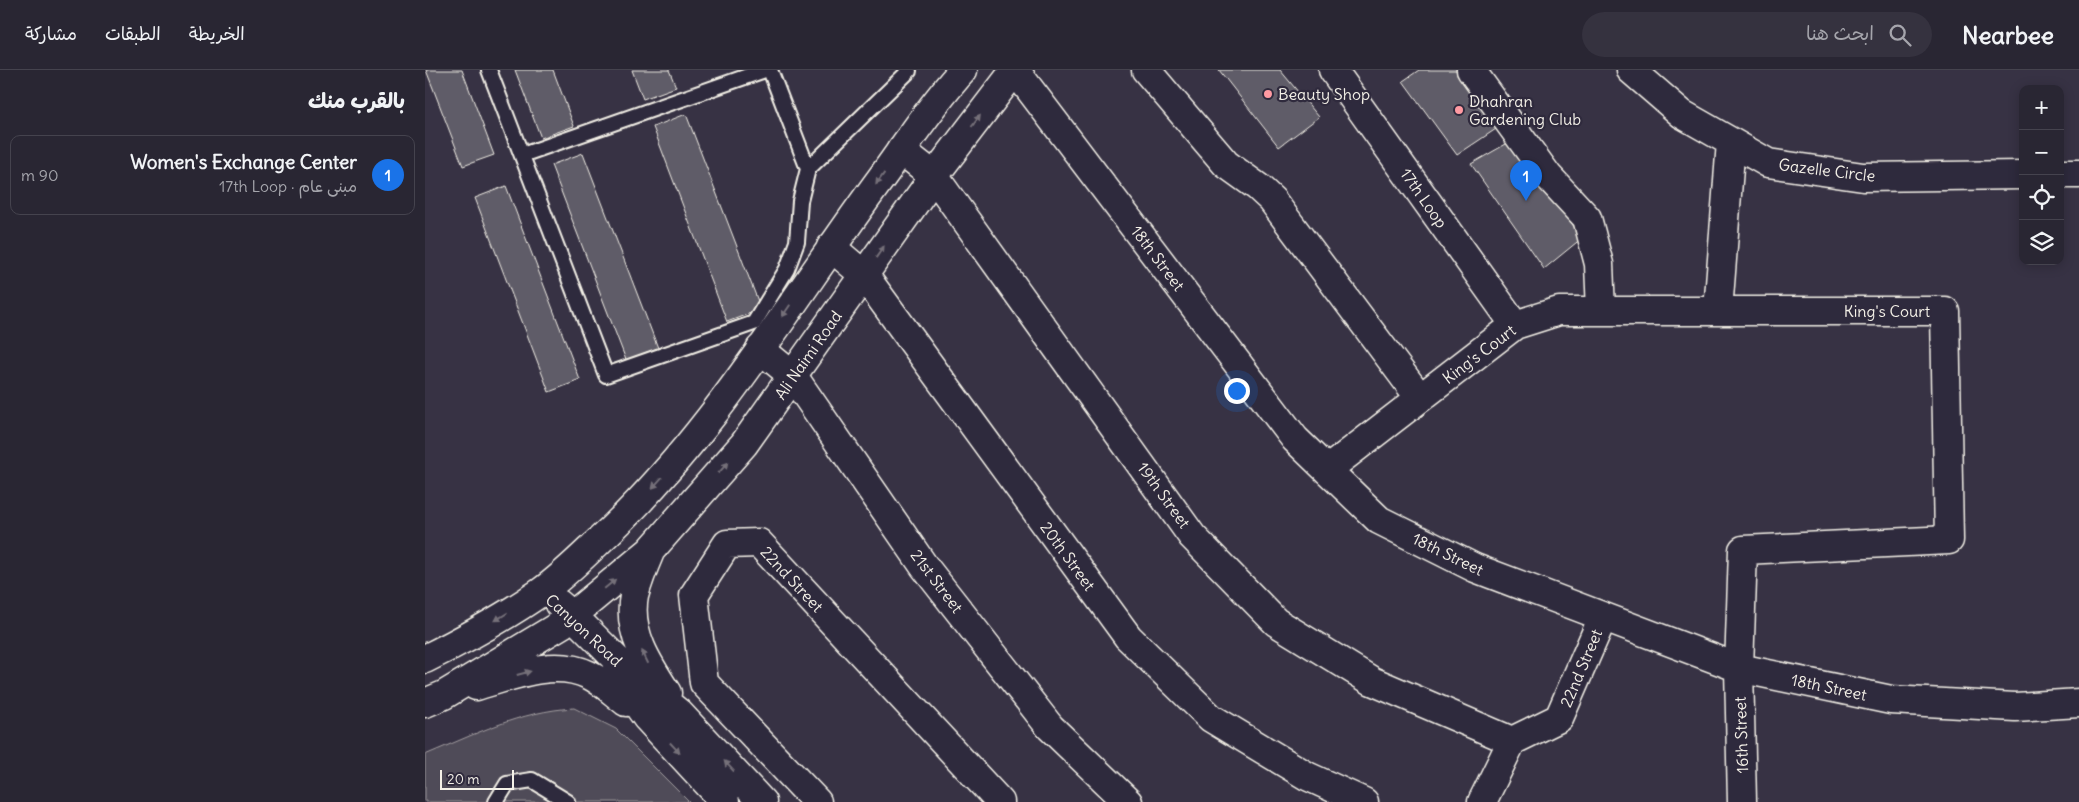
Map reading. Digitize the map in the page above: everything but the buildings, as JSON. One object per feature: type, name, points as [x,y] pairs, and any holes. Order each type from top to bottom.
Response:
[{"type":"street","points":[[425,658],[497,620],[542,591],[572,567],[628,515],[662,478],[704,427],[901,150],[963,70]]},
{"type":"street","name":"Ali Naimi Road","points":[[434,699],[567,619],[650,551],[744,444],[934,176],[1015,70]]},
{"type":"street","name":"18th Street","points":[[1015,70],[1295,439],[1379,520],[1475,568],[1739,668],[1891,700],[2015,707],[2079,703]]},
{"type":"street","points":[[1146,70],[1226,164],[1258,187],[1272,200],[1420,398]]},
{"type":"street","name":"17th Loop","points":[[1333,70],[1515,326]]},
{"type":"street","points":[[1471,70],[1548,176],[1587,218],[1599,264],[1601,311]]},
{"type":"street","name":"Gazelle Circle","points":[[1631,70],[1682,114],[1768,163],[1863,178],[2019,175]]},
{"type":"street","points":[[1718,311],[1731,142]]},
{"type":"street","name":"19th Street","points":[[901,150],[934,176],[1192,536],[1276,622],[1372,680],[1512,741]]},
{"type":"street","points":[[2064,174],[2079,174]]},
{"type":"street","name":"20th Street","points":[[831,247],[864,276],[1128,637],[1211,718],[1307,776],[1364,802]]},
{"type":"street","name":"King's Court","points":[[1327,470],[1515,326],[1559,311],[1945,311],[1949,540],[1743,550],[1739,668]]},
{"type":"street","name":"21st Street","points":[[760,349],[793,376],[924,566],[1050,727],[1128,802]]},
{"type":"street","name":"22nd Street","points":[[817,802],[704,683],[693,595],[727,544],[759,543],[1000,802]]},
{"type":"street","points":[[650,551],[634,598],[637,639],[644,658],[679,714]]},
{"type":"street","name":"Canyon Road","points":[[542,591],[623,683],[647,718],[725,802]]},
{"type":"street","name":"22nd Street","points":[[1512,741],[1559,718],[1603,617]]},
{"type":"street","name":"Canyon Road","points":[[567,619],[679,714],[762,802]]},
{"type":"street","points":[[434,699],[532,671],[553,668],[574,669],[590,675],[647,718]]},
{"type":"street","name":"16th Street","points":[[1739,668],[1743,802]]},
{"type":"street","points":[[1482,802],[1512,741]]},
{"type":"lane","points":[[489,70],[606,375],[754,323],[787,269],[797,242],[800,201],[808,169],[909,71],[907,70]]},
{"type":"lane","points":[[522,156],[765,70]]},
{"type":"lane","points":[[770,70],[808,169]]},
{"type":"lane","points":[[496,802],[507,784],[532,780],[568,802]]},
{"type":"shaded area","points":[[574,708],[616,729],[689,802],[425,802],[425,755],[479,732],[516,719],[554,710]]},
{"type":"place","name":"Beauty Shop","points":[[1268,94]]},
{"type":"place","name":"Dhahran Gardening Club","points":[[1459,110]]},
{"type":"place","name":"Women's Exchange Center","points":[[1526,201]]}]
